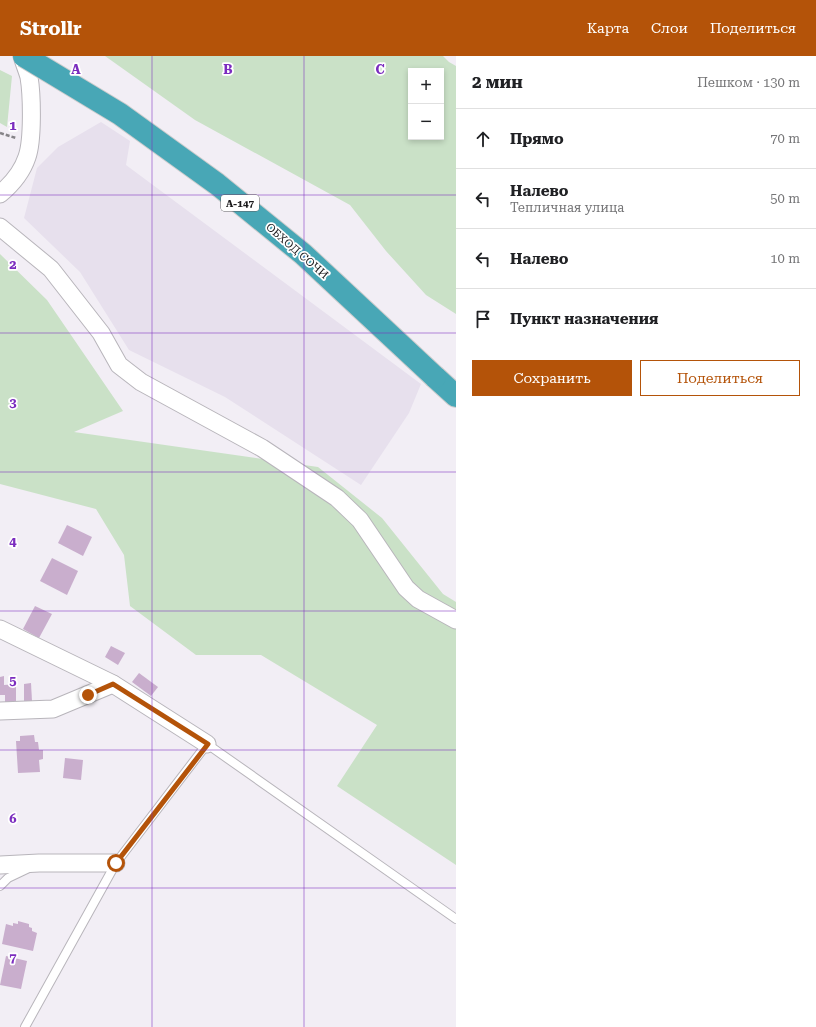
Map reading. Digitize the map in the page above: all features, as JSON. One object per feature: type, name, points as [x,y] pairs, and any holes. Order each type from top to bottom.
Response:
[{"type":"highway","name":"ОБХОД СОЧИ","points":[[23,56],[120,114],[217,184],[303,254],[456,396]]},
{"type":"street","points":[[0,194],[16,178],[28,157],[31,130],[31,103],[29,76],[23,56]]},
{"type":"street","points":[[0,227],[51,269],[101,333],[119,365],[141,382],[262,448],[337,498],[360,520],[406,588],[418,600],[456,620]]},
{"type":"street","points":[[0,629],[113,684],[208,744]]},
{"type":"street","points":[[0,711],[53,709],[113,684]]},
{"type":"street","points":[[0,865],[39,863],[116,863]]},
{"type":"lane","points":[[25,1027],[116,863],[208,744],[456,919]]},
{"type":"lane","points":[[0,886],[8,878],[39,863]]},
{"type":"shaded area","points":[[101,122],[130,141],[126,165],[421,384],[409,413],[361,485],[225,397],[129,350],[80,272],[24,218],[37,168],[58,147]]},
{"type":"green space","points":[[105,56],[443,56],[456,66],[456,314],[426,295],[386,251],[350,205],[195,120]]},
{"type":"green space","points":[[0,70],[12,76],[7,127],[0,123]]},
{"type":"green space","points":[[0,254],[47,300],[123,411],[74,432],[318,467],[382,518],[443,594],[456,602],[456,865],[337,786],[377,725],[261,655],[196,655],[130,606],[124,555],[96,509],[0,484]]},
{"type":"building","points":[[67,525],[92,537],[83,556],[58,543]]},
{"type":"building","points":[[52,558],[78,571],[67,595],[40,581]]},
{"type":"building","points":[[35,606],[52,614],[39,638],[23,629]]},
{"type":"building","points":[[111,646],[125,653],[118,665],[105,657]]},
{"type":"building","points":[[139,673],[158,687],[151,696],[132,682]]},
{"type":"building","points":[[4,676],[4,685],[16,684],[16,704],[5,704],[5,695],[0,695],[0,677]]},
{"type":"building","points":[[31,683],[32,701],[24,701],[24,684]]},
{"type":"building","points":[[34,735],[35,742],[38,742],[39,750],[43,750],[43,759],[39,760],[40,772],[18,773],[16,741],[20,741],[20,736]]},
{"type":"building","points":[[65,758],[83,760],[81,780],[63,778]]},
{"type":"building","points":[[18,921],[29,924],[32,931],[37,933],[33,951],[2,944],[6,924],[13,926],[13,923],[18,924]]},
{"type":"building","points":[[6,956],[27,961],[21,989],[0,985]]},
{"type":"route","points":[[88,695],[113,684],[208,744],[116,863]]}]
